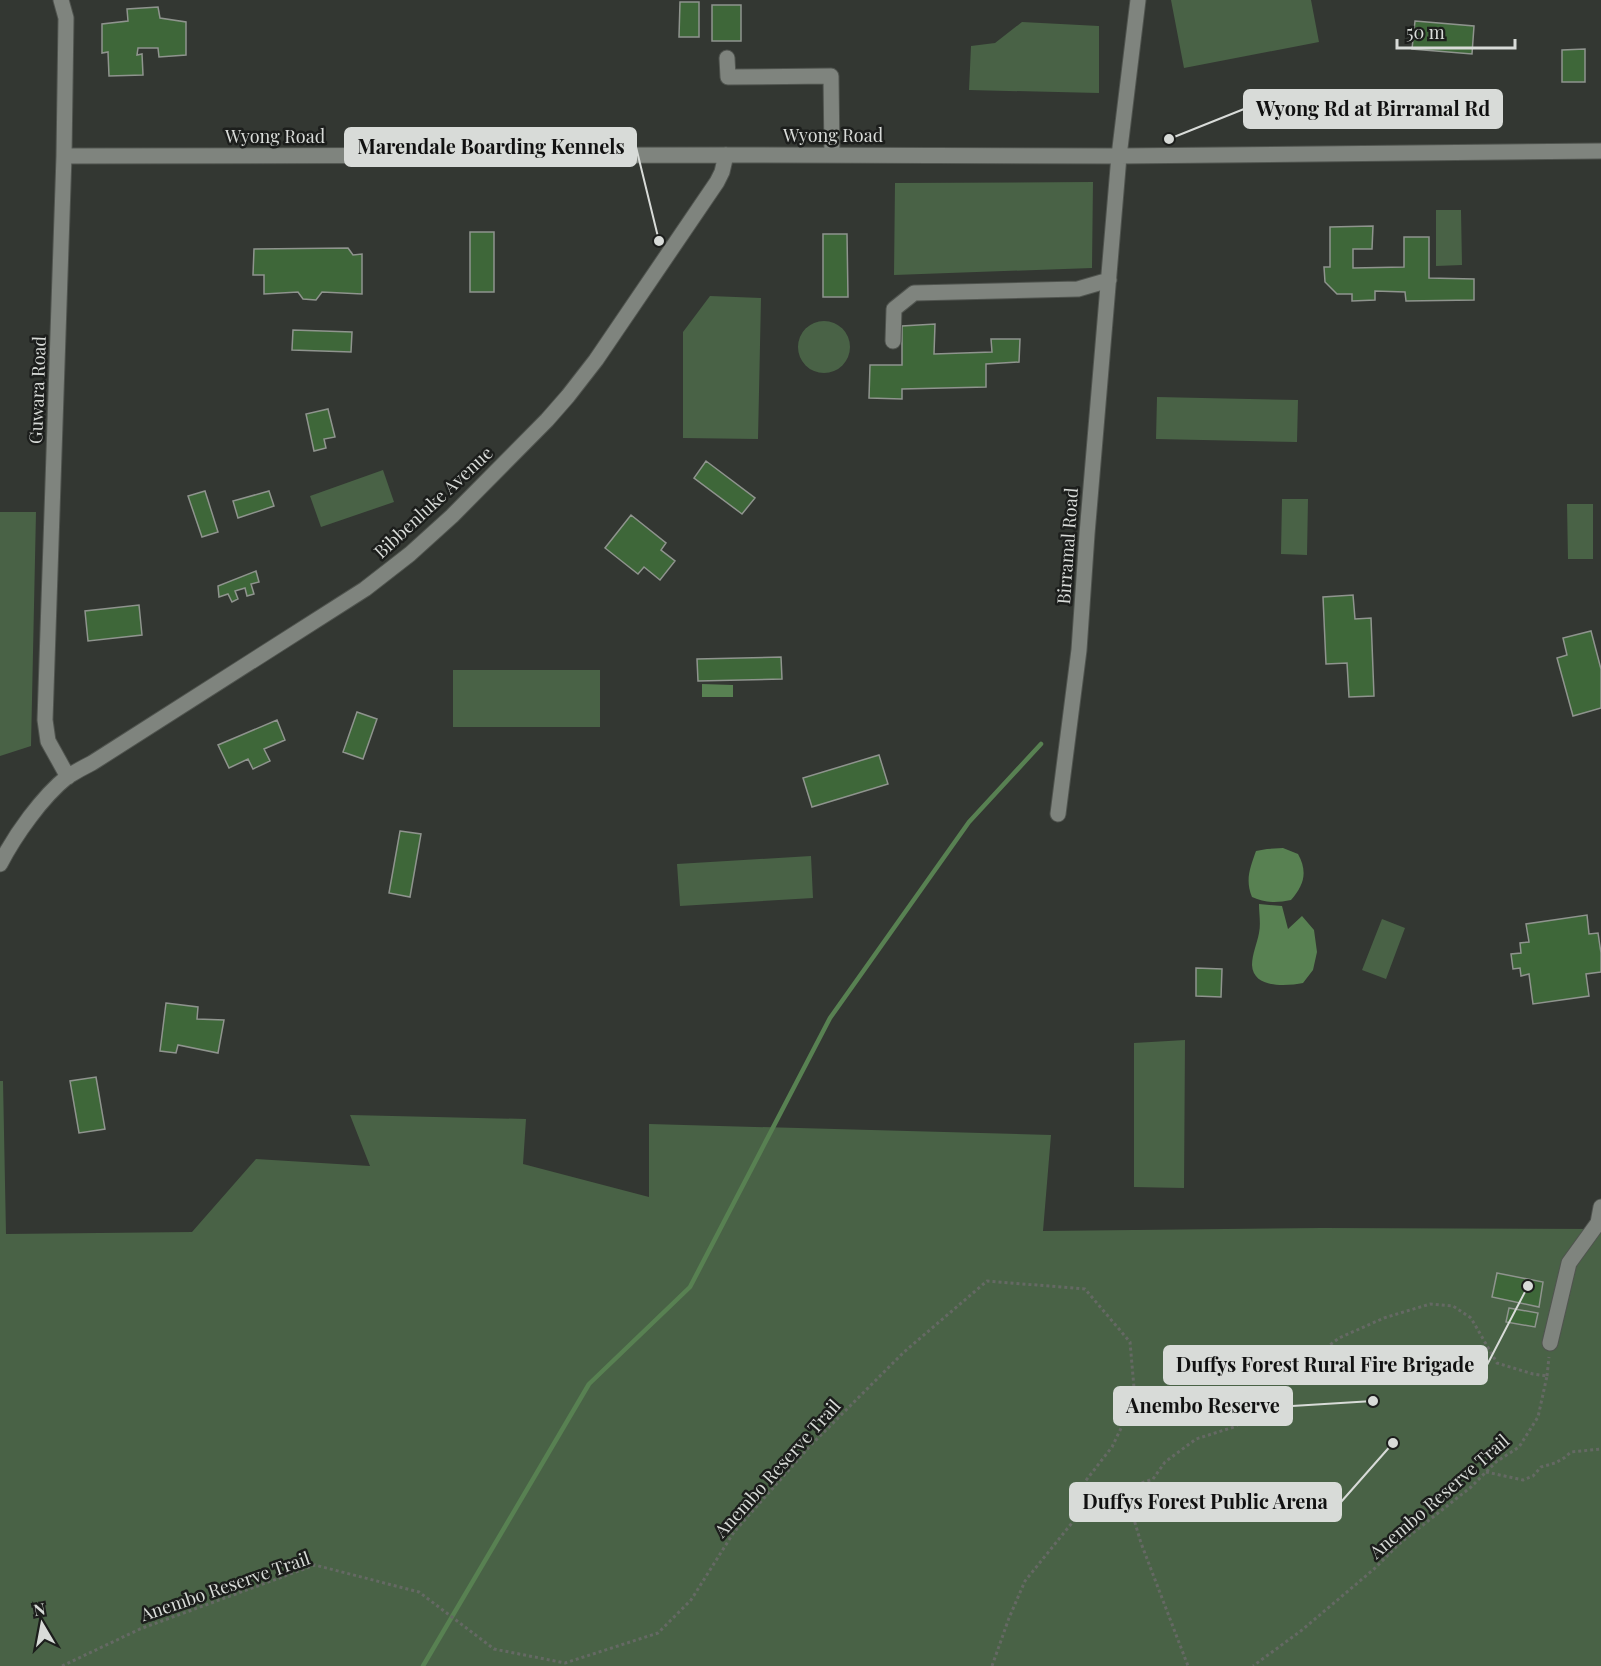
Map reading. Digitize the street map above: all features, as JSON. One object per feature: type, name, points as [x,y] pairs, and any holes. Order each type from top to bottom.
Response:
[{"type":"street","name":"Guwara Road","points":[[61,0],[66,18],[64,156],[45,720],[48,741],[68,777]]},
{"type":"street","name":"Birramal Road","points":[[1058,814],[1079,650],[1119,156],[1138,0]]},
{"type":"street","points":[[727,58],[728,77],[831,76],[832,155]]},
{"type":"street","points":[[776,61],[777,77]]},
{"type":"street","name":"Wyong Road","points":[[64,156],[726,154],[1119,156],[1601,151]]},
{"type":"street","name":"Bibbenluke Avenue","points":[[0,864],[32,815],[68,777],[365,589],[410,554],[452,516],[547,420],[596,360],[717,182],[726,154]]},
{"type":"street","points":[[893,341],[894,309],[914,293],[1078,289],[1108,280]]},
{"type":"street","points":[[1550,1343],[1569,1263],[1598,1223],[1601,1207]]},
{"type":"path","name":"Anembo Reserve Trail","points":[[62,1666],[140,1629],[315,1565],[419,1592],[494,1649],[564,1663],[658,1633],[691,1600],[734,1532],[812,1445],[904,1352],[987,1281],[1085,1289],[1130,1342],[1135,1399],[1112,1447],[1080,1488],[1078,1498],[1153,1479],[1165,1462],[1196,1439],[1234,1427],[1275,1402],[1298,1370],[1339,1338],[1384,1318],[1430,1304],[1453,1306],[1471,1318],[1497,1363],[1547,1376],[1538,1417],[1519,1447],[1496,1462],[1471,1487],[1399,1545],[1302,1630],[1253,1666]]},
{"type":"path","points":[[1486,1472],[1523,1480],[1533,1476],[1541,1467],[1555,1463],[1571,1452],[1601,1449]]},
{"type":"path","points":[[1124,1486],[1141,1543],[1188,1666]]},
{"type":"path","name":"Anembo Reserve Trail","points":[[992,1666],[1025,1581],[1080,1513],[1102,1496],[1124,1486]]},
{"type":"shaded area","points":[[1171,0],[1311,0],[1319,42],[1184,68]]},
{"type":"shaded area","points":[[1022,22],[1099,26],[1099,93],[969,90],[971,46],[995,43]]},
{"type":"shaded area","points":[[1093,182],[1092,268],[894,275],[895,183]]},
{"type":"shaded area","points":[[1436,210],[1461,210],[1462,265],[1436,266]]},
{"type":"shaded area","points":[[710,296],[761,298],[758,439],[683,438],[683,332]]},
{"type":"shaded area","points":[[824,321],[834,323],[842,329],[848,337],[850,347],[848,357],[842,365],[834,371],[824,373],[814,371],[806,365],[800,357],[798,347],[800,337],[806,329],[814,323]]},
{"type":"shaded area","points":[[1157,397],[1298,400],[1297,442],[1156,439]]},
{"type":"shaded area","points":[[383,470],[394,502],[321,527],[310,496]]},
{"type":"shaded area","points":[[1282,499],[1308,499],[1307,555],[1281,554]]},
{"type":"shaded area","points":[[1567,504],[1593,504],[1593,559],[1568,559]]},
{"type":"shaded area","points":[[0,512],[36,512],[31,746],[0,756]]},
{"type":"shaded area","points":[[453,670],[600,670],[600,727],[453,727]]},
{"type":"shaded area","points":[[702,684],[733,685],[733,697],[702,697]]},
{"type":"shaded area","points":[[1283,848],[1298,854],[1301,861],[1304,873],[1299,889],[1291,900],[1286,901],[1266,901],[1252,897],[1249,879],[1256,851]]},
{"type":"shaded area","points":[[811,856],[813,898],[680,906],[677,864]]},
{"type":"shaded area","points":[[1259,904],[1282,906],[1288,929],[1302,916],[1314,930],[1317,952],[1313,970],[1303,983],[1272,984],[1264,982],[1254,973],[1252,961],[1260,930]]},
{"type":"shaded area","points":[[1382,919],[1405,928],[1386,979],[1362,970]]},
{"type":"shaded area","points":[[1185,1040],[1184,1188],[1134,1187],[1134,1043]]},
{"type":"shaded area","points":[[0,1081],[3,1081],[6,1234],[192,1232],[256,1159],[370,1166],[350,1115],[526,1119],[523,1164],[649,1197],[649,1124],[1051,1135],[1043,1231],[1322,1228],[1601,1229],[1601,1666],[0,1666]]},
{"type":"building","points":[[680,2],[699,2],[699,37],[679,37]]},
{"type":"building","points":[[712,5],[741,5],[741,41],[712,41]]},
{"type":"building","points":[[158,7],[160,18],[186,22],[186,55],[159,57],[158,48],[138,48],[137,55],[142,54],[143,75],[109,76],[108,52],[102,53],[102,24],[128,21],[127,9]]},
{"type":"building","points":[[1415,21],[1474,26],[1472,54],[1412,49]]},
{"type":"building","points":[[1585,49],[1585,82],[1562,82],[1562,50]]},
{"type":"building","points":[[1373,226],[1372,249],[1353,249],[1353,268],[1404,267],[1404,237],[1429,237],[1429,278],[1474,279],[1474,300],[1406,301],[1405,292],[1375,291],[1375,300],[1352,301],[1352,294],[1337,294],[1325,282],[1324,267],[1330,267],[1330,227]]},
{"type":"building","points":[[470,232],[494,232],[494,292],[470,292]]},
{"type":"building","points":[[823,234],[847,234],[848,297],[823,297]]},
{"type":"building","points":[[348,248],[353,255],[362,254],[362,294],[322,292],[316,300],[303,299],[298,292],[264,294],[264,275],[253,275],[254,249]]},
{"type":"building","points":[[935,324],[934,354],[992,352],[991,339],[1020,339],[1019,362],[986,364],[986,387],[902,389],[902,399],[869,398],[870,365],[902,365],[902,326]]},
{"type":"building","points":[[293,330],[352,332],[351,352],[292,350]]},
{"type":"building","points":[[328,409],[335,437],[324,439],[326,448],[314,451],[306,414]]},
{"type":"building","points":[[706,461],[755,498],[742,514],[694,478]]},
{"type":"building","points":[[205,491],[218,532],[202,537],[188,496]]},
{"type":"building","points":[[269,491],[274,506],[238,518],[233,501]]},
{"type":"building","points":[[631,515],[666,543],[661,550],[675,561],[660,580],[644,567],[638,574],[605,548]]},
{"type":"building","points":[[256,571],[259,582],[251,584],[254,594],[247,596],[245,588],[235,591],[238,599],[232,602],[228,594],[219,597],[218,586]]},
{"type":"building","points":[[1353,595],[1355,619],[1371,618],[1374,696],[1349,697],[1347,663],[1326,664],[1323,597]]},
{"type":"building","points":[[139,605],[142,635],[88,641],[85,611]]},
{"type":"building","points":[[1591,631],[1601,669],[1601,708],[1573,716],[1557,658],[1567,655],[1563,638]]},
{"type":"building","points":[[781,657],[782,679],[698,681],[697,659]]},
{"type":"building","points":[[357,712],[377,719],[363,759],[343,752]]},
{"type":"building","points":[[277,720],[285,740],[264,749],[270,761],[253,769],[248,759],[229,768],[218,745]]},
{"type":"building","points":[[879,755],[888,784],[812,807],[803,778]]},
{"type":"building","points":[[400,831],[421,834],[410,897],[389,893]]},
{"type":"building","points":[[1587,915],[1589,934],[1598,933],[1601,953],[1601,972],[1586,974],[1589,996],[1533,1004],[1529,974],[1521,976],[1520,968],[1513,969],[1511,954],[1521,953],[1520,943],[1529,942],[1526,924]]},
{"type":"building","points":[[1196,968],[1222,969],[1221,997],[1196,996]]},
{"type":"building","points":[[166,1003],[198,1007],[197,1019],[224,1020],[218,1053],[178,1045],[176,1053],[160,1051]]},
{"type":"building","points":[[96,1077],[105,1129],[79,1133],[70,1081]]},
{"type":"building","points":[[1497,1273],[1543,1282],[1539,1307],[1492,1297]]},
{"type":"building","points":[[1509,1308],[1538,1313],[1535,1327],[1506,1322]]},
{"type":"waterway","points":[[423,1666],[589,1384],[690,1287],[830,1018],[969,822],[1041,744]]},
{"type":"place","name":"Wyong Rd at Birramal Rd","points":[[1169,139]]},
{"type":"place","name":"Marendale Boarding Kennels","points":[[659,241]]},
{"type":"place","name":"Duffys Forest Rural Fire Brigade","points":[[1528,1286]]},
{"type":"place","name":"Anembo Reserve","points":[[1373,1401]]},
{"type":"place","name":"Duffys Forest Public Arena","points":[[1393,1443]]}]
